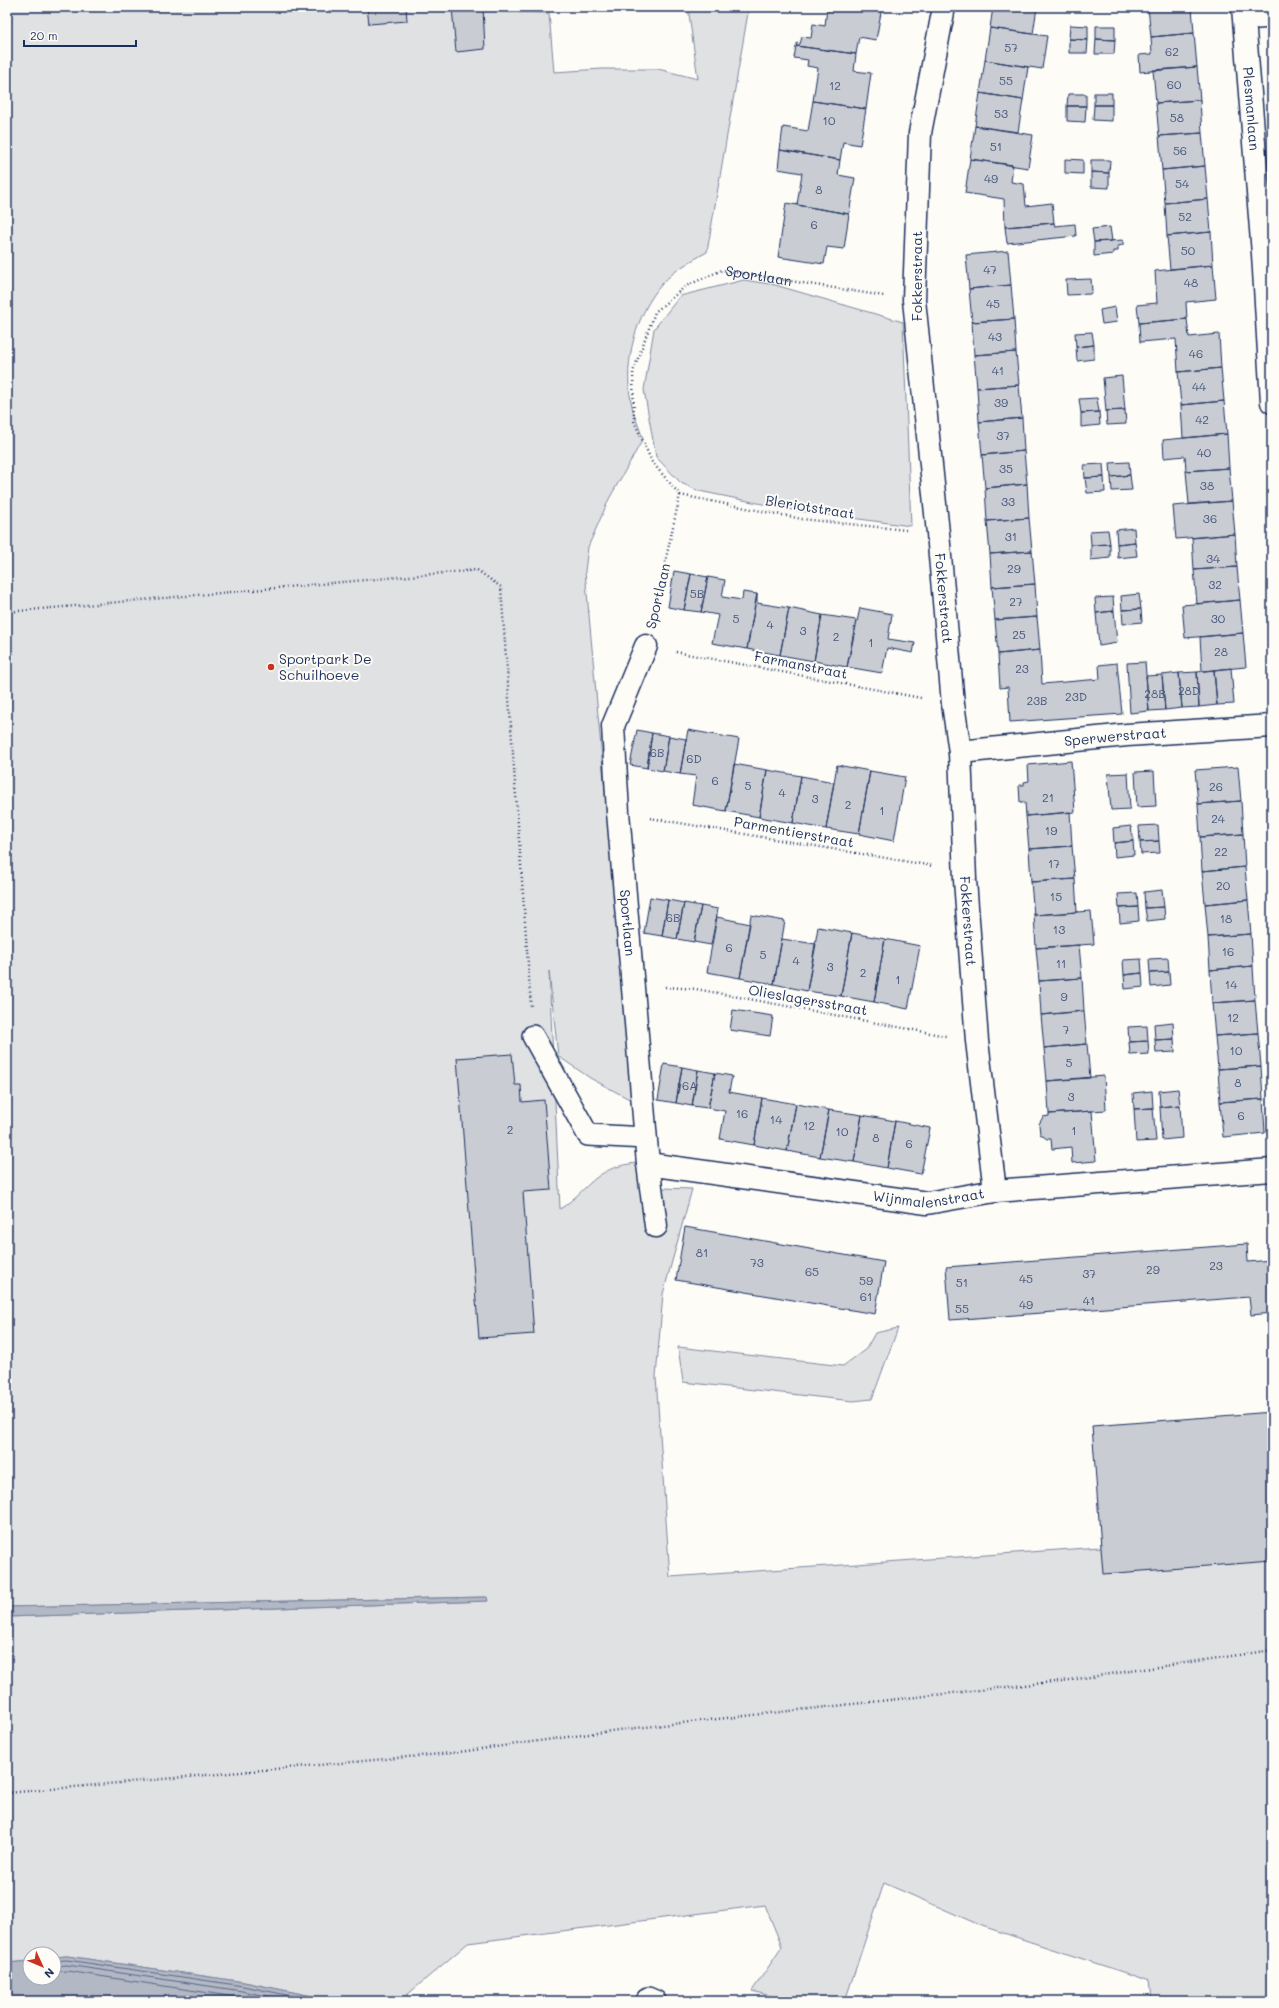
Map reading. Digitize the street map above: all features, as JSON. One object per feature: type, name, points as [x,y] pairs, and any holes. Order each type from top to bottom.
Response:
[{"type":"street","name":"Fokkerstraat","points":[[944,7],[920,133],[914,300],[938,533],[953,704],[960,752],[965,880],[978,1041],[995,1191]]},
{"type":"street","name":"Plesmanlaan","points":[[1243,13],[1263,254],[1272,402]]},
{"type":"street","name":"Sportlaan","points":[[646,646],[613,726],[618,812],[634,985],[648,1164]]},
{"type":"street","name":"Sperwerstraat","points":[[960,752],[1127,735],[1272,726]]},
{"type":"street","name":"Wijnmalenstraat","points":[[648,1164],[927,1203],[995,1191],[1272,1170]]},
{"type":"street","points":[[648,1164],[656,1226]]},
{"type":"lane","points":[[1243,13],[1272,17]]},
{"type":"lane","points":[[533,1036],[588,1135],[646,1138]]},
{"type":"path","name":"Sportlaan","points":[[646,646],[665,570],[680,495],[652,462],[634,422],[634,372],[655,312],[686,286],[722,270],[914,300]]},
{"type":"path","name":"Bleriotstraat","points":[[680,495],[802,519],[938,533]]},
{"type":"path","points":[[7,612],[477,570],[501,587],[533,1036]]},
{"type":"path","name":"Farmanstraat","points":[[646,646],[953,704]]},
{"type":"path","name":"Parmentierstraat","points":[[618,812],[936,867],[965,880]]},
{"type":"path","name":"Olieslagersstraat","points":[[634,985],[696,989],[978,1041]]},
{"type":"path","points":[[7,1793],[452,1753],[618,1730],[1070,1680],[1272,1650]]},
{"type":"shaded area","points":[[7,7],[506,7],[507,12],[549,13],[554,72],[602,69],[658,69],[698,79],[688,7],[749,7],[707,252],[672,274],[662,284],[645,309],[634,339],[630,355],[629,370],[629,386],[633,411],[643,439],[609,499],[588,547],[585,571],[633,1101],[590,1078],[558,1056],[549,971],[560,1209],[601,1174],[610,1169],[636,1163],[652,1238],[661,1188],[692,1189],[663,1294],[656,1377],[670,1577],[1101,1547],[1272,1561],[1272,2001],[1152,2001],[1150,1981],[982,1926],[884,1883],[845,2001],[790,2001],[752,1991],[782,1947],[765,1905],[468,1943],[400,2001],[336,2001],[244,1982],[62,1956],[62,1946],[22,1946],[22,1962],[7,1963],[7,1617],[487,1601],[486,1597],[7,1607]]},
{"type":"shaded area","points":[[744,280],[775,285],[903,322],[911,526],[792,510],[699,491],[681,483],[656,457],[644,390],[654,329],[680,296]]},
{"type":"shaded area","points":[[898,1328],[872,1399],[853,1401],[683,1382],[678,1347],[843,1366],[866,1349],[875,1333]]},
{"type":"water","points":[[487,1597],[488,1601],[7,1617],[7,1607]]},
{"type":"water","points":[[62,1956],[244,1982],[336,2001],[7,2001],[7,1963],[22,1962],[22,1986],[62,1986]]},
{"type":"building","points":[[367,7],[406,7],[407,21],[369,24]]},
{"type":"building","points":[[452,7],[483,7],[485,49],[456,52]]},
{"type":"building","points":[[827,7],[882,7],[876,40],[859,37],[856,54],[796,46],[797,43],[800,44],[802,37],[811,38],[813,24],[825,26]]},
{"type":"building","points":[[993,7],[1037,7],[1033,34],[990,28]]},
{"type":"building","points":[[1148,7],[1192,7],[1194,33],[1151,37]]},
{"type":"building","points":[[1070,25],[1088,26],[1088,40],[1069,39]]},
{"type":"building","points":[[1096,26],[1115,26],[1115,40],[1096,39]]},
{"type":"building","points":[[990,28],[1047,36],[1042,69],[985,60]]},
{"type":"building","points":[[1194,33],[1197,67],[1140,72],[1139,55],[1152,54],[1151,37]]},
{"type":"building","points":[[1069,39],[1088,40],[1087,53],[1069,53]]},
{"type":"building","points":[[1096,39],[1115,40],[1114,54],[1095,54]]},
{"type":"building","points":[[796,46],[856,54],[854,71],[871,73],[866,109],[813,101],[818,68],[807,66],[808,60],[794,58]]},
{"type":"building","points":[[985,60],[1028,67],[1023,100],[980,93]]},
{"type":"building","points":[[1197,67],[1200,100],[1156,103],[1153,70]]},
{"type":"building","points":[[980,93],[1023,100],[1018,132],[975,126]]},
{"type":"building","points":[[1094,93],[1112,93],[1112,105],[1094,105]]},
{"type":"building","points":[[1068,94],[1086,94],[1086,106],[1067,106]]},
{"type":"building","points":[[1200,100],[1202,133],[1159,136],[1156,103]]},
{"type":"building","points":[[813,101],[866,109],[860,145],[843,142],[840,160],[780,150],[783,127],[808,131]]},
{"type":"building","points":[[1094,105],[1112,105],[1112,121],[1093,120]]},
{"type":"building","points":[[1067,106],[1086,106],[1085,122],[1067,121]]},
{"type":"building","points":[[975,126],[1033,135],[1028,168],[970,159]]},
{"type":"building","points":[[1202,133],[1205,166],[1162,170],[1159,136]]},
{"type":"building","points":[[780,150],[840,160],[838,175],[855,178],[849,214],[797,205],[802,173],[778,169]]},
{"type":"building","points":[[970,159],[1013,165],[1011,182],[1024,184],[1026,206],[1052,203],[1054,223],[1005,227],[1004,199],[965,193]]},
{"type":"building","points":[[1065,159],[1083,160],[1083,174],[1065,173]]},
{"type":"building","points":[[1091,160],[1110,160],[1109,173],[1091,172]]},
{"type":"building","points":[[1205,166],[1208,199],[1165,203],[1162,170]]},
{"type":"building","points":[[1091,172],[1109,173],[1109,188],[1091,187]]},
{"type":"building","points":[[1208,199],[1211,232],[1167,236],[1165,203]]},
{"type":"building","points":[[786,203],[849,214],[844,249],[827,247],[824,264],[778,257]]},
{"type":"building","points":[[1054,223],[1055,226],[1075,224],[1076,236],[1007,243],[1005,227]]},
{"type":"building","points":[[1110,227],[1112,241],[1094,242],[1092,229]]},
{"type":"building","points":[[1211,232],[1213,265],[1170,269],[1167,236]]},
{"type":"building","points":[[1123,240],[1123,245],[1118,246],[1118,251],[1113,251],[1113,254],[1094,256],[1094,242]]},
{"type":"building","points":[[1008,251],[1011,285],[969,289],[966,255]]},
{"type":"building","points":[[1213,265],[1216,299],[1186,302],[1187,319],[1139,323],[1137,305],[1157,303],[1155,271]]},
{"type":"building","points":[[1091,279],[1092,291],[1090,294],[1067,295],[1066,280]]},
{"type":"building","points":[[1011,285],[1014,319],[972,322],[969,289]]},
{"type":"building","points":[[1115,307],[1117,322],[1102,324],[1100,310]]},
{"type":"building","points":[[1014,319],[1016,352],[974,355],[972,322]]},
{"type":"building","points":[[1187,319],[1189,337],[1219,334],[1221,368],[1178,372],[1176,339],[1140,342],[1139,323]]},
{"type":"building","points":[[1092,332],[1094,345],[1076,347],[1075,333]]},
{"type":"building","points":[[1094,345],[1094,359],[1077,361],[1076,347]]},
{"type":"building","points":[[1016,352],[1019,385],[977,388],[974,355]]},
{"type":"building","points":[[1221,368],[1224,401],[1181,405],[1178,372]]},
{"type":"building","points":[[1122,376],[1125,410],[1106,411],[1103,378]]},
{"type":"building","points":[[1019,385],[1022,418],[979,422],[977,388]]},
{"type":"building","points":[[1097,398],[1099,412],[1081,413],[1079,399]]},
{"type":"building","points":[[1224,401],[1227,434],[1183,438],[1181,405]]},
{"type":"building","points":[[1125,410],[1126,424],[1107,425],[1106,411]]},
{"type":"building","points":[[1099,412],[1100,425],[1081,427],[1081,413]]},
{"type":"building","points":[[1022,418],[1024,451],[982,455],[979,422]]},
{"type":"building","points":[[1227,434],[1229,468],[1186,471],[1185,456],[1164,458],[1163,440]]},
{"type":"building","points":[[1024,451],[1027,484],[985,488],[982,455]]},
{"type":"building","points":[[1129,462],[1130,475],[1111,477],[1110,463]]},
{"type":"building","points":[[1103,464],[1104,477],[1085,478],[1084,465]]},
{"type":"building","points":[[1229,468],[1232,501],[1189,504],[1186,471]]},
{"type":"building","points":[[1130,475],[1132,490],[1112,491],[1111,477]]},
{"type":"building","points":[[1104,477],[1105,492],[1087,493],[1085,478]]},
{"type":"building","points":[[1027,484],[1029,518],[987,521],[985,488]]},
{"type":"building","points":[[1232,501],[1235,534],[1176,539],[1173,506]]},
{"type":"building","points":[[1029,518],[1032,551],[990,554],[987,521]]},
{"type":"building","points":[[1134,528],[1135,542],[1117,544],[1116,530]]},
{"type":"building","points":[[1108,530],[1110,544],[1091,545],[1090,531]]},
{"type":"building","points":[[1235,534],[1237,567],[1194,570],[1192,538]]},
{"type":"building","points":[[1135,542],[1137,556],[1118,558],[1117,544]]},
{"type":"building","points":[[1110,544],[1110,558],[1091,560],[1091,545]]},
{"type":"building","points":[[1032,551],[1035,584],[992,587],[990,554]]},
{"type":"building","points":[[1237,567],[1240,600],[1197,604],[1194,570]]},
{"type":"building","points":[[674,571],[691,574],[684,610],[668,607]]},
{"type":"building","points":[[691,574],[708,577],[701,612],[684,610]]},
{"type":"building","points":[[708,577],[725,580],[722,597],[742,600],[743,592],[757,594],[747,649],[712,643],[718,615],[701,612]]},
{"type":"building","points":[[1035,584],[1037,617],[995,620],[992,587]]},
{"type":"building","points":[[757,594],[757,603],[789,608],[780,655],[747,649]]},
{"type":"building","points":[[1139,594],[1141,609],[1122,610],[1121,596]]},
{"type":"building","points":[[1113,597],[1114,611],[1096,613],[1095,598]]},
{"type":"building","points":[[1240,600],[1243,633],[1185,638],[1182,605]]},
{"type":"building","points":[[789,608],[822,615],[814,661],[780,655]]},
{"type":"building","points":[[860,608],[892,614],[888,639],[915,643],[913,653],[887,648],[882,673],[847,667]]},
{"type":"building","points":[[1141,609],[1142,622],[1123,624],[1122,610]]},
{"type":"building","points":[[1114,611],[1117,643],[1099,646],[1096,613]]},
{"type":"building","points":[[822,615],[856,620],[847,667],[814,661]]},
{"type":"building","points":[[1037,617],[1040,650],[998,654],[995,620]]},
{"type":"building","points":[[1243,633],[1246,667],[1202,671],[1200,637]]},
{"type":"building","points":[[1040,650],[1042,684],[1100,679],[1099,665],[1117,663],[1122,714],[1010,722],[1008,687],[1000,688],[998,654]]},
{"type":"building","points":[[1145,662],[1149,711],[1130,713],[1127,663]]},
{"type":"building","points":[[1231,668],[1234,704],[1217,705],[1214,670]]},
{"type":"building","points":[[1214,670],[1217,705],[1199,707],[1197,672]]},
{"type":"building","points":[[1197,672],[1199,707],[1182,708],[1179,673]]},
{"type":"building","points":[[1179,673],[1182,708],[1165,710],[1162,675]]},
{"type":"building","points":[[1162,675],[1165,710],[1149,711],[1146,676]]},
{"type":"building","points":[[637,730],[652,733],[647,768],[630,765]]},
{"type":"building","points":[[688,730],[739,739],[726,811],[692,805],[696,776],[680,774]]},
{"type":"building","points":[[652,733],[669,736],[663,771],[647,768]]},
{"type":"building","points":[[669,736],[686,739],[680,774],[663,771]]},
{"type":"building","points":[[1071,761],[1075,812],[1026,816],[1025,802],[1020,802],[1019,785],[1024,785],[1024,782],[1029,781],[1028,765]]},
{"type":"building","points":[[734,764],[767,770],[759,817],[726,811]]},
{"type":"building","points":[[837,765],[870,771],[859,834],[826,829]]},
{"type":"building","points":[[1238,767],[1241,801],[1198,804],[1195,770]]},
{"type":"building","points":[[767,770],[801,776],[793,823],[759,817]]},
{"type":"building","points":[[870,771],[905,777],[894,841],[859,834]]},
{"type":"building","points":[[1154,771],[1156,806],[1137,807],[1135,772]]},
{"type":"building","points":[[1128,773],[1130,809],[1111,810],[1108,774]]},
{"type":"building","points":[[801,776],[834,782],[826,829],[793,823]]},
{"type":"building","points":[[1241,801],[1243,834],[1200,837],[1198,804]]},
{"type":"building","points":[[1070,812],[1072,846],[1029,849],[1026,816]]},
{"type":"building","points":[[1158,825],[1159,841],[1140,842],[1139,826]]},
{"type":"building","points":[[1131,826],[1133,841],[1114,843],[1113,828]]},
{"type":"building","points":[[1243,834],[1245,867],[1202,871],[1200,837]]},
{"type":"building","points":[[1133,841],[1134,855],[1115,857],[1114,843]]},
{"type":"building","points":[[1159,841],[1160,853],[1141,854],[1140,842]]},
{"type":"building","points":[[1072,846],[1075,879],[1031,882],[1029,849]]},
{"type":"building","points":[[1245,867],[1248,900],[1205,904],[1202,871]]},
{"type":"building","points":[[1075,879],[1077,912],[1034,915],[1031,882]]},
{"type":"building","points":[[1162,890],[1164,907],[1145,908],[1144,892]]},
{"type":"building","points":[[1137,893],[1138,907],[1119,908],[1118,894]]},
{"type":"building","points":[[650,897],[668,900],[662,936],[644,933]]},
{"type":"building","points":[[668,900],[684,903],[677,939],[662,936]]},
{"type":"building","points":[[1248,900],[1251,934],[1208,937],[1205,904]]},
{"type":"building","points":[[684,903],[701,906],[694,942],[677,939]]},
{"type":"building","points":[[701,906],[718,909],[711,945],[694,942]]},
{"type":"building","points":[[1138,907],[1139,921],[1120,923],[1119,908]]},
{"type":"building","points":[[1164,907],[1165,919],[1147,921],[1145,908]]},
{"type":"building","points":[[1091,911],[1094,944],[1036,948],[1034,915]]},
{"type":"building","points":[[751,915],[785,921],[774,984],[740,978]]},
{"type":"building","points":[[717,917],[750,924],[740,978],[707,972]]},
{"type":"building","points":[[818,927],[852,933],[841,996],[807,991]]},
{"type":"building","points":[[852,933],[885,939],[874,1002],[841,996]]},
{"type":"building","points":[[1251,934],[1253,966],[1210,970],[1208,937]]},
{"type":"building","points":[[782,939],[816,944],[807,991],[774,984]]},
{"type":"building","points":[[885,939],[920,946],[908,1009],[874,1002]]},
{"type":"building","points":[[1079,945],[1082,978],[1039,981],[1036,948]]},
{"type":"building","points":[[1168,958],[1169,972],[1150,973],[1149,959]]},
{"type":"building","points":[[1141,959],[1142,973],[1124,975],[1123,960]]},
{"type":"building","points":[[1253,966],[1255,1000],[1212,1003],[1210,970]]},
{"type":"building","points":[[1169,972],[1170,985],[1151,987],[1150,973]]},
{"type":"building","points":[[1142,973],[1143,987],[1125,989],[1124,975]]},
{"type":"building","points":[[1082,978],[1084,1011],[1041,1015],[1039,981]]},
{"type":"building","points":[[1255,1000],[1258,1033],[1215,1036],[1212,1003]]},
{"type":"building","points":[[733,1010],[773,1016],[770,1036],[730,1030]]},
{"type":"building","points":[[1084,1011],[1087,1044],[1044,1048],[1041,1015]]},
{"type":"building","points":[[1173,1022],[1174,1039],[1155,1040],[1154,1024]]},
{"type":"building","points":[[1147,1026],[1148,1041],[1129,1042],[1128,1027]]},
{"type":"building","points":[[1258,1033],[1261,1066],[1218,1069],[1215,1036]]},
{"type":"building","points":[[1174,1039],[1175,1052],[1156,1053],[1155,1040]]},
{"type":"building","points":[[1148,1041],[1149,1054],[1130,1055],[1129,1042]]},
{"type":"building","points":[[1087,1044],[1090,1078],[1047,1081],[1044,1048]]},
{"type":"building","points":[[512,1054],[515,1085],[521,1085],[522,1102],[544,1100],[551,1190],[523,1192],[534,1334],[479,1338],[457,1058]]},
{"type":"building","points":[[664,1064],[682,1067],[676,1103],[658,1100]]},
{"type":"building","points":[[1261,1066],[1263,1099],[1220,1102],[1218,1069]]},
{"type":"building","points":[[682,1067],[698,1070],[692,1106],[676,1103]]},
{"type":"building","points":[[698,1070],[715,1073],[708,1108],[692,1106]]},
{"type":"building","points":[[715,1073],[732,1076],[729,1092],[762,1098],[754,1145],[720,1139],[725,1111],[708,1108]]},
{"type":"building","points":[[1104,1076],[1106,1110],[1049,1114],[1047,1081]]},
{"type":"building","points":[[1178,1089],[1180,1105],[1160,1107],[1159,1091]]},
{"type":"building","points":[[1152,1091],[1153,1108],[1134,1109],[1133,1093]]},
{"type":"building","points":[[762,1098],[796,1104],[787,1151],[754,1145]]},
{"type":"building","points":[[1263,1099],[1265,1133],[1223,1137],[1220,1102]]},
{"type":"building","points":[[796,1104],[829,1110],[820,1157],[787,1151]]},
{"type":"building","points":[[1180,1105],[1182,1138],[1162,1140],[1160,1107]]},
{"type":"building","points":[[1153,1108],[1156,1141],[1136,1142],[1134,1109]]},
{"type":"building","points":[[829,1110],[862,1115],[854,1162],[820,1157]]},
{"type":"building","points":[[1092,1111],[1096,1161],[1072,1163],[1071,1147],[1052,1149],[1051,1139],[1047,1139],[1040,1134],[1039,1124],[1043,1117],[1049,1116],[1049,1114]]},
{"type":"building","points":[[862,1115],[895,1121],[887,1168],[854,1162]]},
{"type":"building","points":[[895,1121],[930,1128],[921,1174],[887,1168]]},
{"type":"building","points":[[685,1227],[884,1262],[875,1314],[676,1280]]},
{"type":"building","points":[[1247,1244],[1248,1262],[1272,1260],[1272,1313],[1251,1315],[1249,1297],[950,1320],[946,1267]]},
{"type":"building","points":[[1272,1412],[1272,1561],[1103,1574],[1092,1426]]},
{"type":"place","name":"Sportpark De Schuilhoeve","points":[[271,667]]}]
